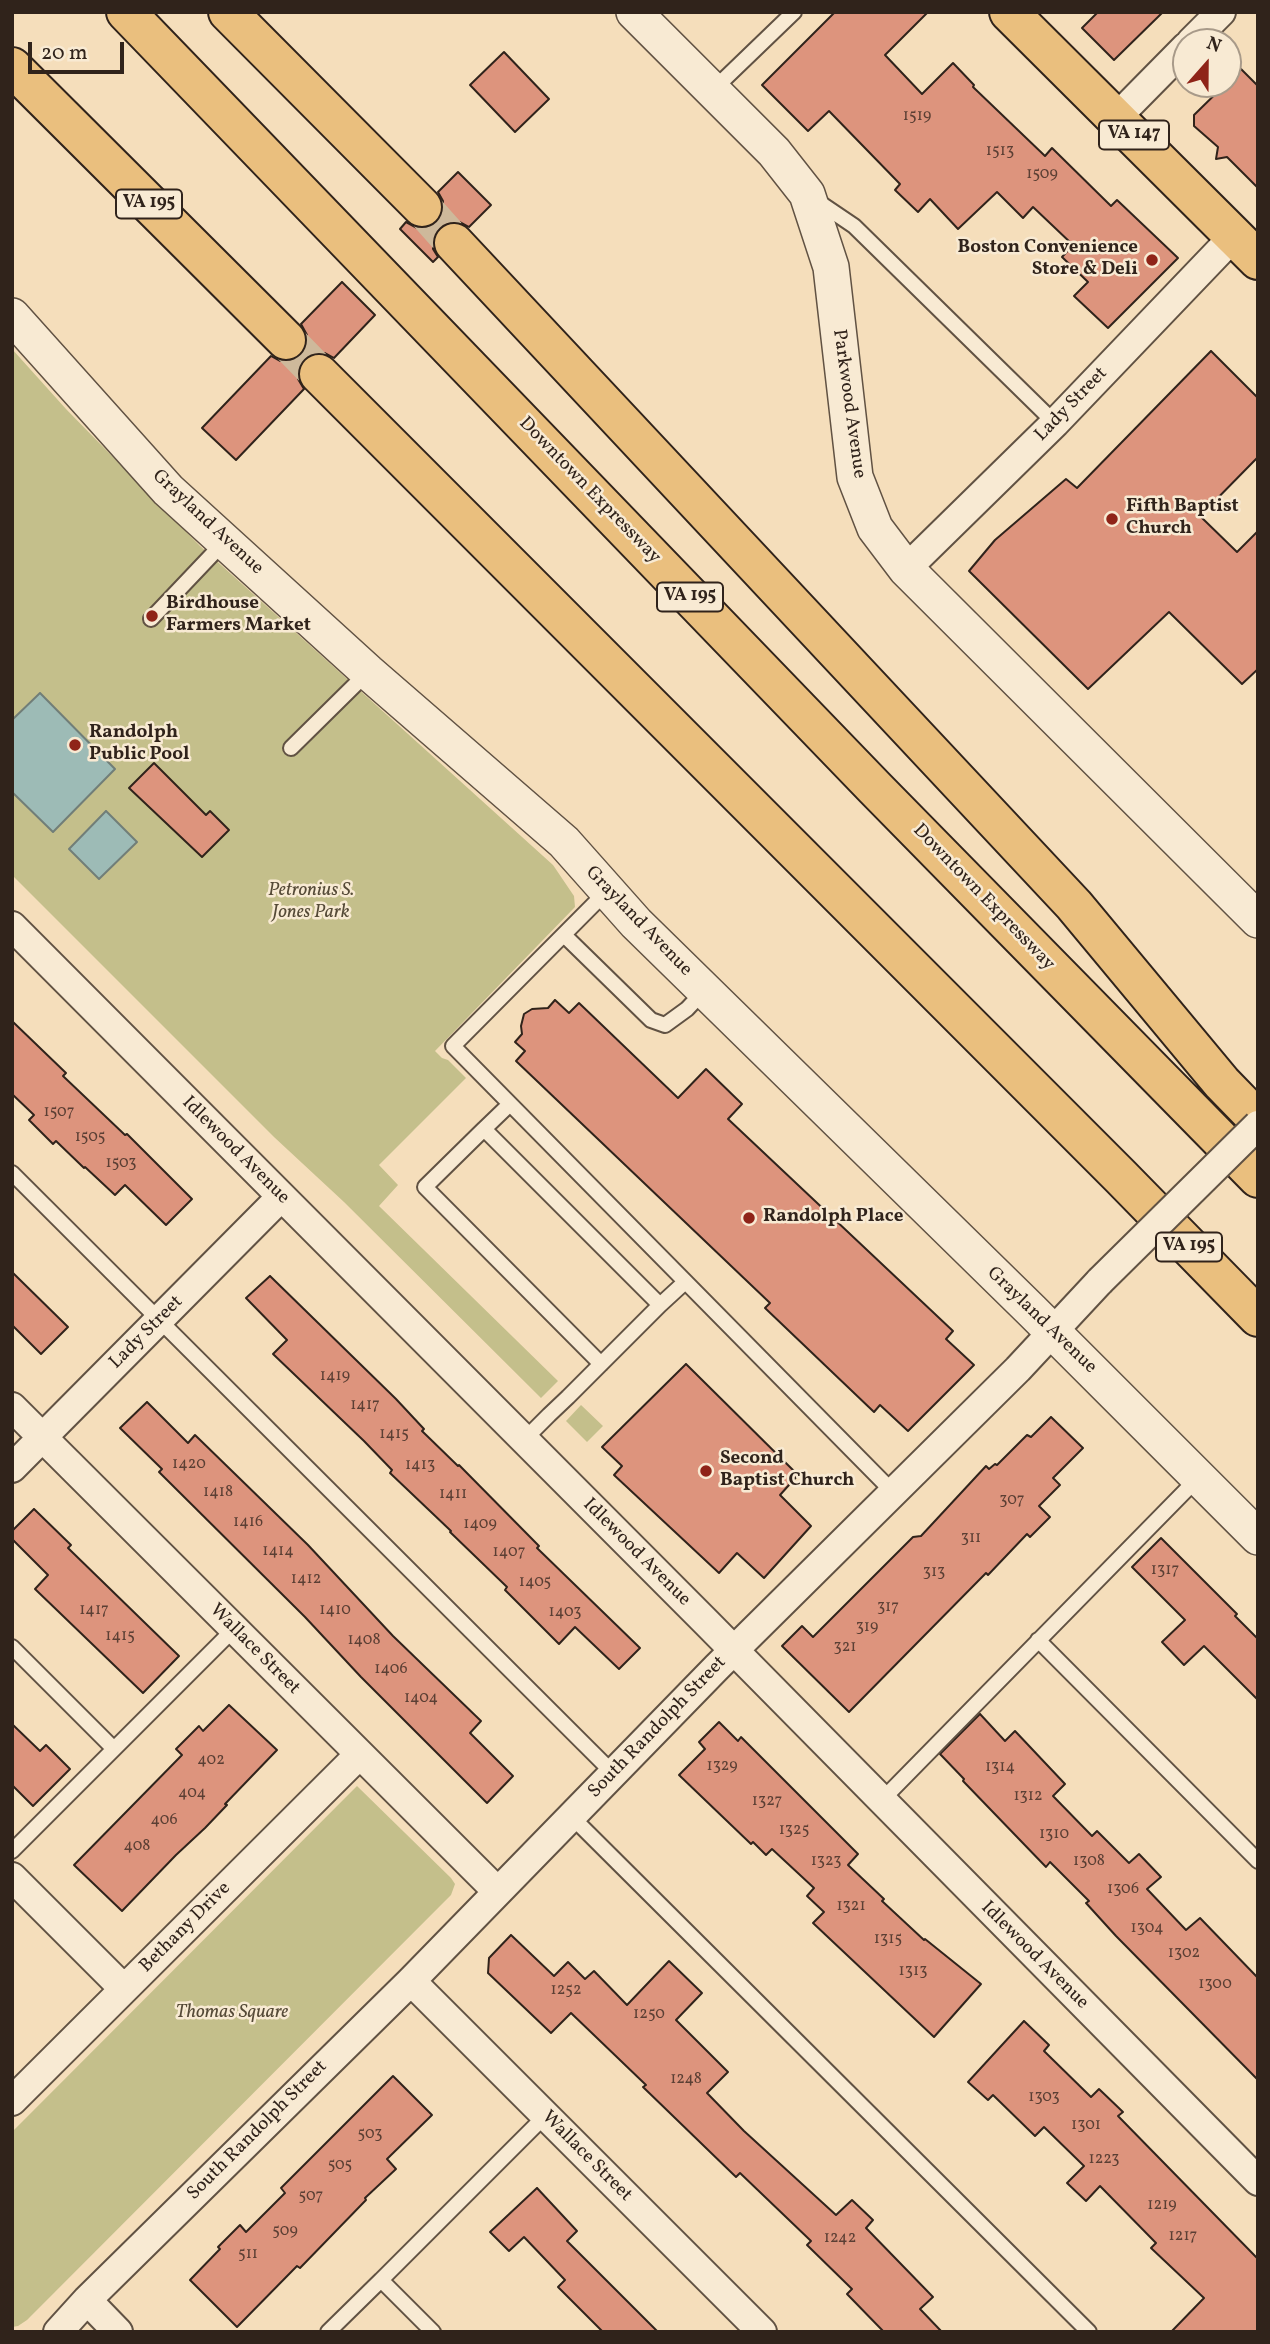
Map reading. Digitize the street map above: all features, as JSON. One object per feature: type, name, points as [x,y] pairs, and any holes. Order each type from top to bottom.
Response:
[{"type":"main road","name":"Downtown Expressway","points":[[126,12],[874,788],[1258,1178]]},
{"type":"main road","points":[[228,12],[422,208]]},
{"type":"main road","name":"VA 147","points":[[1009,12],[1246,248]]},
{"type":"main road","name":"VA 195","points":[[12,67],[286,340]]},
{"type":"main road","points":[[454,243],[1074,905],[1222,1083],[1258,1122]]},
{"type":"main road","name":"VA 195","points":[[319,374],[1258,1317]]},
{"type":"main road","points":[[1074,905],[1171,993],[1258,1082]]},
{"type":"street","points":[[1205,28],[1221,12]]},
{"type":"street","name":"Parkwood Avenue","points":[[636,13],[774,152],[807,194],[831,267],[855,477],[875,528],[905,569],[1258,920]]},
{"type":"street","points":[[1117,117],[1172,61]]},
{"type":"street","name":"Lady Street","points":[[905,569],[1055,423],[1246,248]]},
{"type":"street","name":"Grayland Avenue","points":[[12,317],[168,490],[368,672],[564,842],[606,892],[704,991],[1052,1331],[1258,1537]]},
{"type":"street","name":"Idlewood Avenue","points":[[12,926],[1258,2181]]},
{"type":"street","name":"South Randolph Street","points":[[58,2332],[87,2300],[411,1981],[733,1651],[1018,1369],[1100,1281],[1258,1122]]},
{"type":"street","name":"Lady Street","points":[[12,1468],[281,1197]]},
{"type":"street","name":"Wallace Street","points":[[12,1407],[497,1891]]},
{"type":"street","name":"Bethany Drive","points":[[12,2101],[359,1755]]},
{"type":"street","points":[[12,1877],[124,1989]]},
{"type":"street","name":"Wallace Street","points":[[411,1981],[762,2332]]},
{"type":"street","points":[[87,2300],[118,2332]]},
{"type":"lane","points":[[713,90],[794,12]]},
{"type":"lane","points":[[807,194],[854,226],[1055,423]]},
{"type":"lane","points":[[152,619],[225,541]]},
{"type":"lane","points":[[291,748],[368,672]]},
{"type":"lane","points":[[606,892],[453,1046],[893,1492]]},
{"type":"lane","points":[[564,935],[651,1020],[666,1024],[687,1009],[704,991]]},
{"type":"lane","points":[[510,1104],[425,1188],[601,1364]]},
{"type":"lane","points":[[484,1129],[660,1305]]},
{"type":"lane","points":[[12,1173],[614,1774]]},
{"type":"lane","points":[[523,1441],[685,1282]]},
{"type":"lane","points":[[881,1801],[1199,1477]]},
{"type":"lane","points":[[12,1851],[234,1629]]},
{"type":"lane","points":[[1038,1640],[1258,1861]]},
{"type":"lane","points":[[12,1647],[114,1749]]},
{"type":"lane","points":[[572,1817],[1089,2332]]},
{"type":"lane","points":[[328,2332],[545,2116]]},
{"type":"lane","points":[[381,2280],[433,2332]]},
{"type":"green space","name":"Petronius S. Jones Park","points":[[12,349],[66,409],[200,546],[553,865],[574,896],[575,907],[435,1051],[466,1078],[379,1165],[398,1185],[379,1206],[558,1381],[541,1398],[344,1202],[274,1137],[12,875]]},
{"type":"green space","points":[[581,1405],[603,1426],[587,1442],[566,1421]]},
{"type":"green space","name":"Thomas Square","points":[[357,1786],[451,1878],[455,1884],[451,1895],[27,2320],[12,2327],[12,2132]]},
{"type":"water","points":[[40,693],[115,769],[53,832],[12,792],[12,720]]},
{"type":"water","points":[[106,811],[137,842],[99,879],[69,849]]},
{"type":"building","points":[[835,12],[928,12],[885,55],[922,94],[953,63],[973,87],[1045,156],[1052,148],[1111,206],[1117,200],[1178,258],[1108,328],[1074,296],[1088,282],[1062,257],[1073,245],[1033,207],[1023,218],[997,192],[958,229],[930,199],[918,212],[895,190],[900,184],[829,111],[808,131],[762,85]]},
{"type":"building","points":[[1098,12],[1163,12],[1114,60],[1082,28]]},
{"type":"building","points":[[504,52],[549,99],[515,132],[470,85]]},
{"type":"building","points":[[1242,70],[1258,86],[1258,188],[1227,157],[1216,159],[1218,147],[1194,126],[1194,115],[1211,98],[1242,98]]},
{"type":"building","points":[[458,172],[491,205],[469,227],[460,222],[450,222],[439,228],[433,237],[433,249],[438,257],[433,262],[400,229],[406,222],[417,228],[427,228],[437,223],[443,212],[443,201],[438,192]]},
{"type":"building","points":[[342,282],[375,315],[334,358],[325,353],[314,353],[303,359],[298,368],[298,379],[304,389],[236,460],[202,428],[271,356],[280,361],[291,361],[302,355],[307,345],[307,335],[301,324]]},
{"type":"building","name":"Fifth Baptist Church","points":[[1211,351],[1258,398],[1258,457],[1200,516],[1237,552],[1258,531],[1258,669],[1242,684],[1169,612],[1088,689],[969,571],[995,540],[1066,479],[1077,488]]},
{"type":"building","points":[[154,763],[206,815],[210,811],[229,830],[202,857],[129,788]]},
{"type":"building","name":"Randolph Place","points":[[555,1000],[569,1013],[579,1003],[678,1098],[706,1069],[742,1104],[728,1119],[953,1331],[946,1339],[974,1365],[908,1431],[880,1405],[874,1412],[765,1308],[770,1303],[516,1061],[525,1051],[515,1042],[522,1034],[524,1014],[532,1009],[548,1008]]},
{"type":"building","points":[[12,1021],[66,1073],[63,1076],[127,1134],[192,1199],[166,1225],[125,1185],[115,1195],[56,1141],[53,1144],[29,1120],[34,1115],[12,1094]]},
{"type":"building","points":[[12,1272],[68,1327],[41,1354],[12,1325]]},
{"type":"building","points":[[270,1276],[396,1399],[424,1429],[422,1431],[640,1648],[619,1669],[575,1627],[559,1644],[505,1590],[507,1587],[390,1473],[392,1470],[364,1441],[273,1354],[287,1340],[246,1298]]},
{"type":"building","name":"Second Baptist Church","points":[[686,1364],[798,1475],[780,1495],[811,1526],[764,1578],[737,1553],[719,1573],[614,1475],[622,1466],[602,1447]]},
{"type":"building","points":[[147,1402],[188,1443],[195,1435],[308,1545],[393,1636],[481,1721],[470,1733],[513,1776],[487,1803],[159,1472],[162,1469],[120,1428]]},
{"type":"building","points":[[1051,1417],[1083,1448],[1053,1478],[1060,1485],[1039,1506],[1050,1517],[1030,1537],[1027,1534],[988,1575],[986,1573],[849,1712],[782,1646],[802,1626],[813,1637],[913,1537],[921,1536],[986,1466],[989,1469],[997,1465],[1027,1435],[1031,1437]]},
{"type":"building","points":[[34,1509],[71,1545],[68,1548],[179,1656],[143,1693],[35,1589],[48,1575],[12,1539],[12,1531]]},
{"type":"building","points":[[1161,1538],[1237,1614],[1235,1616],[1258,1639],[1258,1700],[1204,1646],[1184,1665],[1162,1642],[1185,1620],[1132,1567]]},
{"type":"building","points":[[229,1705],[277,1750],[205,1828],[122,1911],[74,1865],[182,1755],[176,1749],[199,1726],[203,1731]]},
{"type":"building","points":[[980,1714],[1005,1741],[1015,1731],[1065,1784],[1053,1796],[1092,1836],[1097,1831],[1129,1863],[1139,1854],[1161,1877],[1147,1889],[1186,1930],[1200,1918],[1258,1978],[1258,2080],[1116,1936],[1086,1903],[1089,1901],[1050,1862],[1046,1867],[940,1754]]},
{"type":"building","points":[[719,1722],[738,1741],[741,1737],[858,1854],[848,1865],[884,1899],[882,1901],[924,1940],[981,1984],[934,2037],[813,1923],[824,1912],[807,1896],[814,1888],[772,1849],[766,1855],[753,1842],[751,1844],[679,1775],[705,1749],[699,1742]]},
{"type":"building","points":[[12,1724],[40,1751],[46,1745],[70,1769],[33,1806],[12,1785]]},
{"type":"building","points":[[511,1935],[554,1976],[568,1962],[585,1979],[594,1971],[627,2005],[669,1961],[702,1993],[676,2020],[728,2072],[707,2093],[744,2131],[836,2215],[852,2200],[873,2220],[866,2228],[933,2297],[920,2309],[942,2332],[884,2332],[847,2294],[852,2289],[807,2245],[811,2241],[740,2173],[736,2177],[571,2013],[551,2033],[488,1973],[489,1958]]},
{"type":"building","points":[[1024,2021],[1049,2045],[1044,2051],[1091,2097],[1099,2089],[1123,2112],[1118,2116],[1258,2259],[1258,2332],[1171,2332],[1204,2298],[1151,2248],[1156,2243],[1100,2186],[1086,2201],[1067,2183],[1084,2166],[1044,2127],[1035,2136],[993,2095],[988,2100],[968,2082]]},
{"type":"building","points":[[393,2076],[432,2115],[387,2159],[396,2169],[300,2268],[297,2266],[237,2327],[190,2280],[240,2225],[246,2232],[285,2193],[281,2188]]},
{"type":"building","points":[[537,2188],[577,2231],[567,2241],[658,2332],[603,2332],[558,2287],[565,2280],[524,2237],[509,2251],[490,2232]]},
{"type":"tunnel","points":[[422,207],[454,243]]},
{"type":"tunnel","points":[[286,340],[319,374]]},
{"type":"place","name":"Boston Convenience Store & Deli","points":[[1152,260]]},
{"type":"place","name":"Fifth Baptist Church","points":[[1112,519]]},
{"type":"place","name":"Birdhouse Farmers Market","points":[[152,616]]},
{"type":"place","name":"Randolph Public Pool","points":[[75,745]]},
{"type":"place","name":"Randolph Place","points":[[749,1218]]},
{"type":"place","name":"Second Baptist Church","points":[[706,1471]]}]
